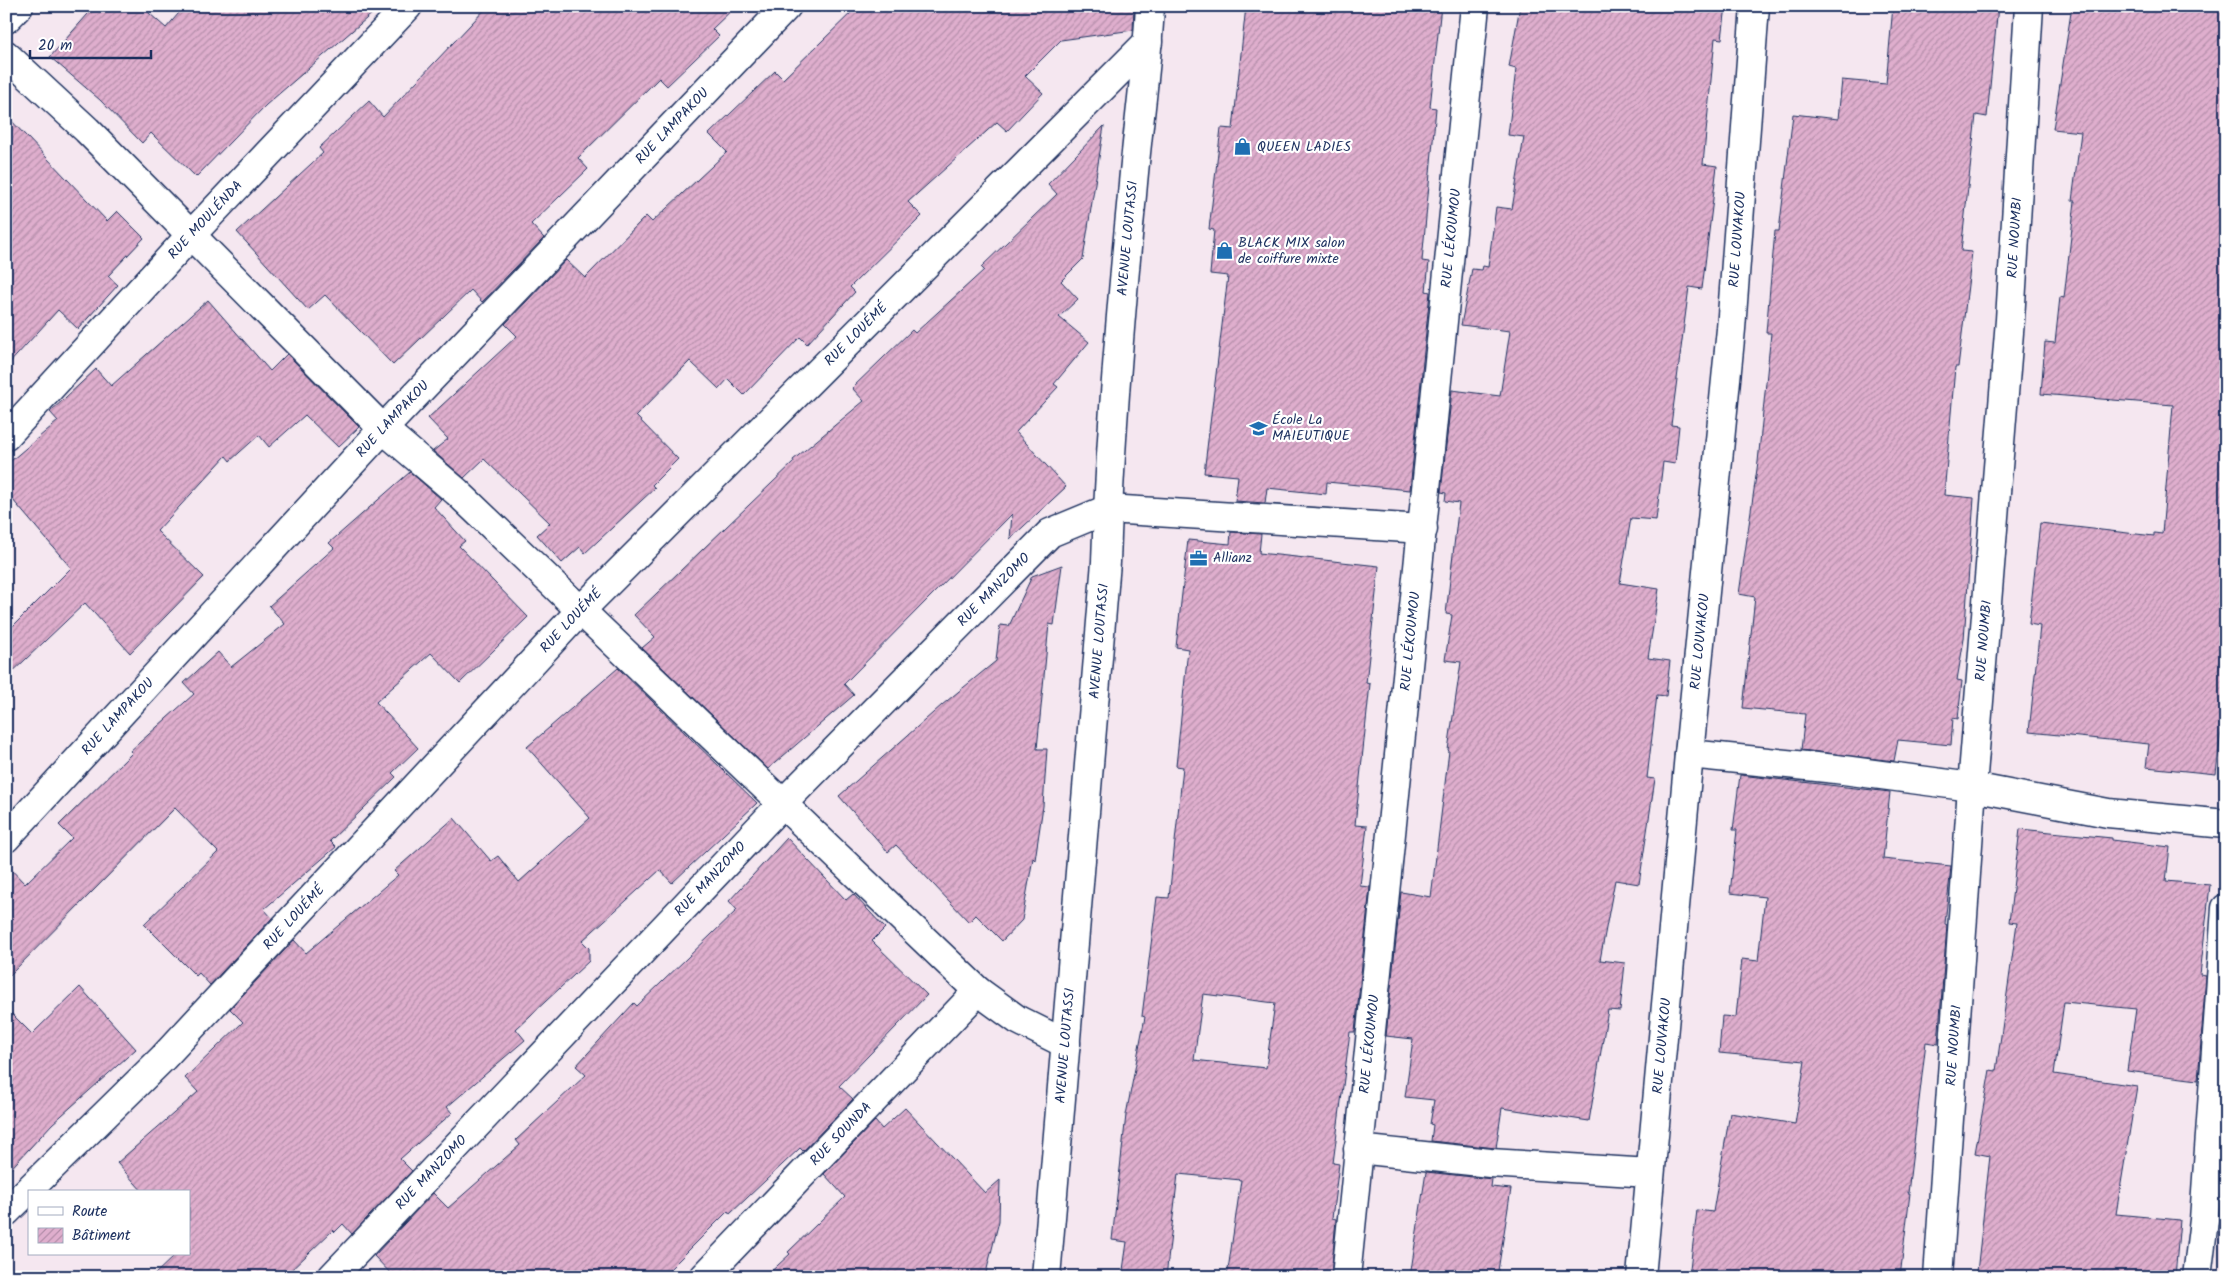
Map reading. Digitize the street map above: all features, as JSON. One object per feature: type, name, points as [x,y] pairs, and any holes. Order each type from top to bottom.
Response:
[{"type":"street","points":[[6,20],[19,6]]},
{"type":"street","name":"RUE MOULÉNDA","points":[[6,436],[191,235],[408,6]]},
{"type":"street","name":"RUE LAMPAKOU","points":[[6,838],[383,429],[787,6]]},
{"type":"street","name":"AVENUE LOUTASSI","points":[[1046,1277],[1106,562],[1108,509],[1132,195],[1150,6]]},
{"type":"street","name":"RUE LÉKOUMOU","points":[[1346,1277],[1475,6]]},
{"type":"street","name":"RUE LOUVAKOU","points":[[1641,1277],[1689,754],[1731,329],[1755,6]]},
{"type":"street","name":"RUE NOUMBI","points":[[1938,1277],[1972,787],[2010,320],[2028,6]]},
{"type":"street","name":"RUE LOUÉMÉ","points":[[28,1190],[162,1058],[581,610],[1148,42]]},
{"type":"street","points":[[6,56],[87,130],[383,429],[457,492],[978,991],[1018,1020],[1066,1044]]},
{"type":"street","points":[[1108,509],[1423,529]]},
{"type":"street","name":"RUE MANZOMO","points":[[332,1277],[784,804],[1050,533],[1108,509]]},
{"type":"street","points":[[1689,754],[1836,769],[1972,787],[2108,813],[2226,824]]},
{"type":"street","points":[[2198,1277],[2226,908]]},
{"type":"street","name":"RUE SOUNDA","points":[[704,1277],[978,991]]},
{"type":"street","points":[[1358,1149],[1490,1163],[1650,1173]]},
{"type":"street","name":"RUE LOUÉMÉ","points":[[6,1212],[28,1190]]},
{"type":"building","points":[[95,6],[141,6],[166,28],[185,6],[381,6],[266,105],[196,177],[151,133],[142,143],[100,100],[50,57]]},
{"type":"building","points":[[488,6],[736,6],[712,29],[719,36],[667,86],[659,78],[578,158],[588,169],[531,224],[544,238],[482,302],[471,290],[393,365],[325,295],[308,310],[237,232],[323,153],[319,148],[369,101],[383,117]]},
{"type":"building","points":[[858,6],[1134,6],[1133,30],[1061,40],[1025,76],[1043,93],[1007,131],[997,122],[908,202],[922,216],[850,287],[855,292],[807,344],[800,337],[744,395],[728,379],[719,389],[690,361],[636,416],[678,459],[652,485],[655,488],[585,553],[580,547],[562,563],[537,535],[550,523],[484,459],[464,478],[433,451],[448,439],[428,418],[517,336],[505,324],[566,260],[585,278],[646,216],[652,222],[727,152],[709,134],[775,71],[783,79]]},
{"type":"building","points":[[1246,6],[1441,6],[1430,107],[1436,108],[1422,261],[1429,262],[1426,291],[1430,292],[1410,490],[1327,482],[1326,494],[1267,488],[1265,503],[1235,501],[1238,476],[1204,473],[1228,276],[1210,274],[1214,230],[1209,229],[1221,128],[1233,129]]},
{"type":"building","points":[[1520,6],[1726,6],[1722,39],[1715,38],[1703,164],[1717,166],[1702,289],[1689,287],[1671,425],[1679,426],[1675,464],[1663,462],[1656,520],[1631,518],[1620,583],[1659,589],[1648,658],[1670,661],[1666,696],[1657,695],[1647,778],[1655,779],[1639,884],[1615,880],[1600,960],[1625,963],[1620,1011],[1608,1010],[1589,1121],[1502,1108],[1496,1148],[1431,1141],[1433,1125],[1430,1124],[1434,1100],[1405,1097],[1413,1039],[1386,1036],[1401,892],[1431,897],[1448,750],[1461,662],[1445,660],[1452,615],[1446,614],[1459,503],[1445,501],[1446,493],[1441,492],[1452,390],[1500,396],[1510,331],[1461,325],[1472,269],[1482,270],[1483,266],[1488,267],[1496,207],[1512,209],[1524,137],[1508,135],[1516,69],[1509,67]]},
{"type":"building","points":[[1893,6],[1998,6],[1987,117],[1976,115],[1961,251],[1972,252],[1958,367],[1955,367],[1944,495],[1974,498],[1964,639],[1957,680],[1962,681],[1958,719],[1953,718],[1951,745],[1898,740],[1894,761],[1801,750],[1805,714],[1743,708],[1755,597],[1739,594],[1758,462],[1771,333],[1766,333],[1775,231],[1779,231],[1793,114],[1838,119],[1842,80],[1886,84]]},
{"type":"building","points":[[2072,6],[2226,6],[2226,588],[2221,626],[2226,627],[2226,687],[2216,774],[2146,767],[2149,744],[2029,732],[2040,626],[2029,624],[2040,523],[2154,536],[2154,533],[2162,534],[2173,405],[2041,394],[2045,342],[2055,343],[2060,297],[2064,298],[2075,201],[2072,201],[2081,132],[2053,129]]},
{"type":"building","points":[[6,115],[107,221],[117,211],[144,238],[108,276],[118,285],[78,329],[58,310],[6,367]]},
{"type":"building","points":[[1104,126],[1083,259],[1061,281],[1078,299],[1059,317],[1089,342],[1054,384],[1058,387],[1016,432],[1066,487],[1010,539],[1012,514],[844,684],[854,695],[768,769],[642,648],[655,637],[634,615],[794,462],[793,460],[864,401],[852,388],[912,330],[915,333],[984,270],[981,267],[1057,194],[1048,184]]},
{"type":"building","points":[[208,300],[270,371],[287,354],[359,427],[338,447],[305,415],[269,447],[259,435],[230,461],[226,456],[157,531],[204,577],[130,653],[85,603],[6,678],[6,633],[71,568],[6,492],[6,465],[58,421],[50,412],[96,369],[111,386]]},
{"type":"building","points":[[410,472],[441,499],[434,507],[465,541],[459,546],[528,617],[460,683],[431,653],[376,702],[418,748],[392,773],[396,777],[330,841],[336,847],[264,909],[272,918],[210,985],[199,973],[196,976],[144,924],[218,852],[175,808],[6,979],[6,864],[25,884],[72,838],[59,825],[132,753],[130,751],[194,694],[184,683],[218,652],[231,667],[285,624],[269,606],[334,548],[329,543]]},
{"type":"building","points":[[1231,532],[1261,534],[1259,553],[1379,566],[1366,683],[1370,684],[1355,825],[1367,826],[1360,886],[1370,887],[1355,1032],[1350,1032],[1333,1163],[1339,1164],[1332,1218],[1336,1219],[1331,1277],[1227,1277],[1241,1180],[1178,1174],[1166,1277],[1122,1277],[1127,1242],[1112,1240],[1126,1115],[1145,1017],[1142,1016],[1157,897],[1169,898],[1183,767],[1176,766],[1188,649],[1176,647],[1188,540],[1230,544]],"holes":[[[1203,994],[1275,1003],[1266,1068],[1194,1060]]]},
{"type":"building","points":[[1062,565],[1054,625],[1049,624],[1037,749],[1047,749],[1043,806],[1035,860],[1033,858],[1022,920],[1002,941],[976,915],[969,922],[896,845],[888,852],[839,796],[942,705],[996,661],[1000,625],[1009,626],[1032,576]]},
{"type":"building","points":[[618,668],[757,803],[672,883],[660,870],[582,941],[589,948],[589,961],[516,1029],[525,1040],[447,1107],[452,1113],[400,1159],[412,1171],[352,1234],[343,1224],[335,1232],[333,1230],[284,1277],[152,1277],[174,1256],[190,1256],[190,1190],[141,1190],[117,1163],[198,1092],[185,1078],[243,1022],[230,1009],[294,940],[306,953],[398,875],[394,871],[454,818],[491,861],[498,856],[519,882],[590,818],[527,747]]},
{"type":"building","points":[[1740,775],[1890,792],[1883,859],[1951,866],[1945,924],[1947,925],[1938,1044],[1926,1042],[1900,1277],[1689,1277],[1697,1210],[1713,1212],[1730,1113],[1795,1124],[1805,1061],[1719,1053],[1722,1016],[1736,1017],[1742,959],[1758,961],[1765,897],[1730,893],[1737,830],[1733,830]]},
{"type":"building","points":[[2020,829],[2112,838],[2112,840],[2170,847],[2166,881],[2210,885],[2200,975],[2206,976],[2198,1080],[2127,1071],[2136,1009],[2064,1002],[2054,1074],[2137,1086],[2116,1214],[2180,1220],[2175,1277],[2020,1277],[1977,1272],[1990,1156],[1975,1153],[1990,1070],[1996,1071],[2017,923],[2009,922]]},
{"type":"building","points":[[787,838],[846,900],[853,894],[885,928],[872,941],[927,995],[839,1086],[853,1099],[803,1151],[800,1148],[730,1214],[728,1211],[662,1277],[394,1277],[374,1256],[433,1193],[448,1208],[520,1145],[516,1140],[586,1075],[576,1066],[634,1003],[637,1006],[737,910],[729,901]]},
{"type":"building","points":[[80,987],[136,1049],[52,1124],[6,1174],[6,1008],[32,1034]]},
{"type":"building","points":[[905,1108],[985,1193],[1000,1180],[999,1221],[985,1277],[765,1277],[845,1197],[824,1174],[875,1121],[882,1129]]},
{"type":"building","points":[[1426,1172],[1492,1179],[1491,1187],[1511,1189],[1497,1277],[1410,1277]]},
{"type":"place","name":"QUEEN LADIES","points":[[1243,147]]},
{"type":"place","name":"BLACK MIX salon de coiffure mixte","points":[[1224,251]]},
{"type":"place","name":"École La MAIEUTIQUE","points":[[1258,428]]},
{"type":"place","name":"Allianz","points":[[1199,558]]}]
